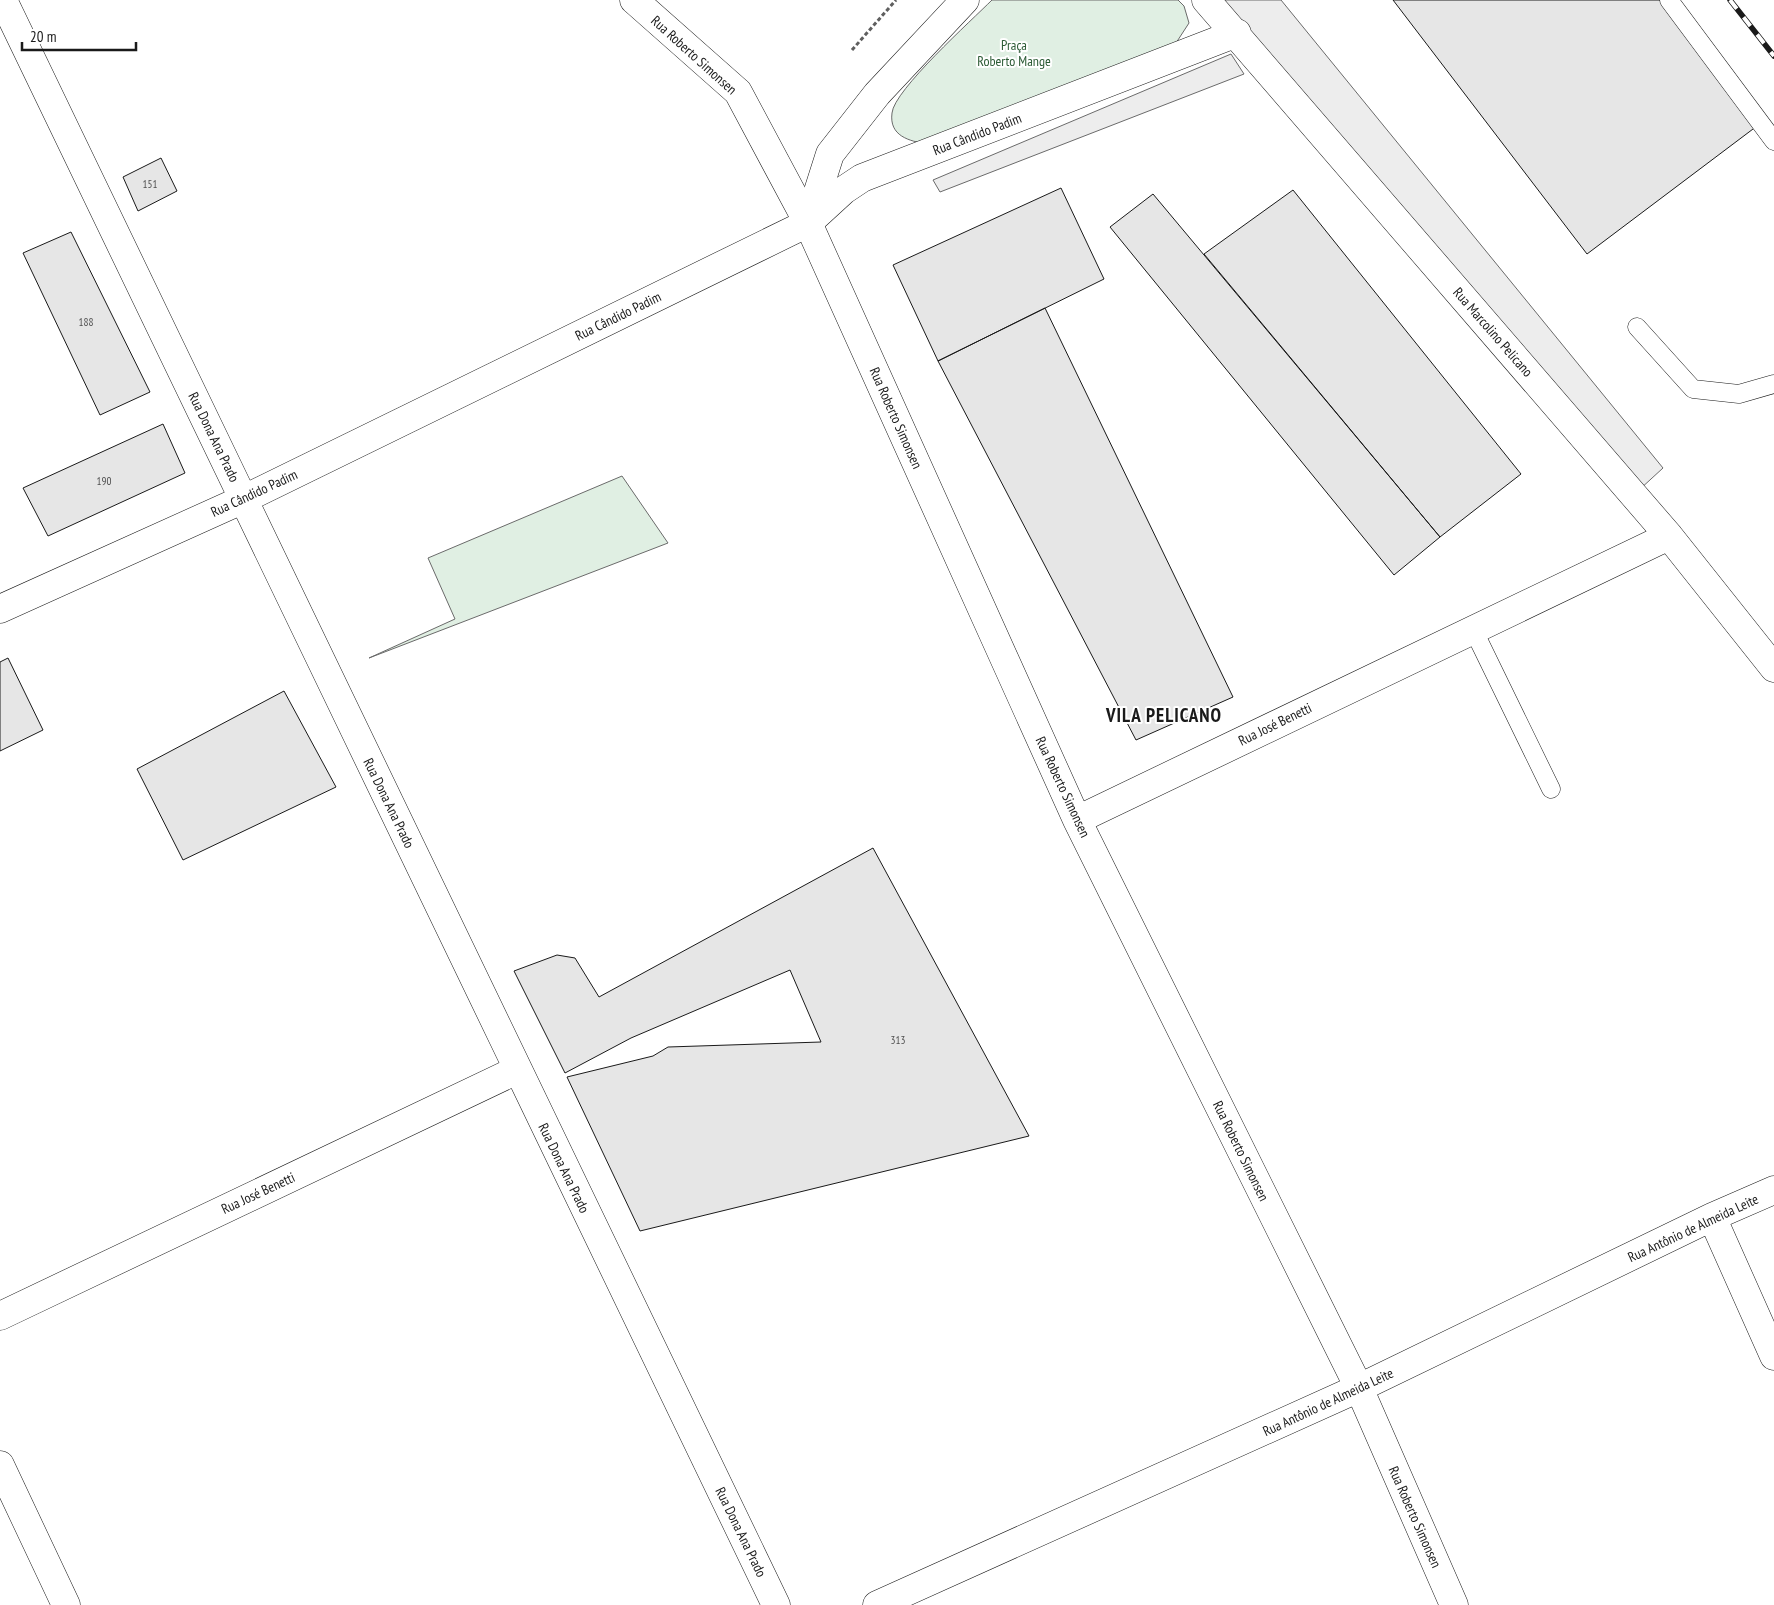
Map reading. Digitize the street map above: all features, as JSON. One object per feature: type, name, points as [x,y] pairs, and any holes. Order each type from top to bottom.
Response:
[{"type":"street","name":"Rua Dona Ana Prado","points":[[3,0],[776,1605]]},
{"type":"street","name":"Rua Roberto Simonsen","points":[[634,0],[738,92],[808,223],[1077,820],[1359,1388],[1454,1605]]},
{"type":"street","points":[[808,223],[830,154],[877,94],[965,0]]},
{"type":"street","name":"Rua Marcolino Pelicano","points":[[1206,0],[1237,33],[1668,536],[1774,668]]},
{"type":"street","name":"Rua Cândido Padim","points":[[0,610],[244,499],[808,223],[844,190],[862,178],[1237,33]]},
{"type":"street","name":"Rua José Benetti","points":[[1077,820],[1668,536]]},
{"type":"street","name":"Rua José Benetti","points":[[0,1316],[517,1070]]},
{"type":"street","name":"Rua Antônio de Almeida Leite","points":[[878,1605],[1359,1388],[1712,1217],[1774,1190]]},
{"type":"street","points":[[1712,1217],[1774,1356]]},
{"type":"street","points":[[0,1465],[66,1605]]},
{"type":"lane","points":[[1670,0],[1774,141]]},
{"type":"lane","points":[[1638,327],[1693,389],[1739,394],[1774,384]]},
{"type":"lane","points":[[1473,629],[1551,789]]},
{"type":"path","points":[[852,50],[896,0]]},
{"type":"green space","name":"Praça Roberto Mange","points":[[992,0],[1178,0],[1184,6],[1189,23],[1176,43],[927,144],[902,136],[897,132],[892,121],[892,113],[896,102],[919,72]]},
{"type":"green space","points":[[622,476],[668,543],[369,658],[455,619],[428,558]]},
{"type":"shaded area","points":[[1218,0],[1281,0],[1663,468],[1639,490]]},
{"type":"shaded area","points":[[1231,54],[1244,74],[940,192],[933,180]]},
{"type":"building","points":[[1393,0],[1660,0],[1757,126],[1587,254]]},
{"type":"building","points":[[161,158],[177,191],[138,211],[123,177]]},
{"type":"building","points":[[1061,188],[1104,279],[938,361],[893,265]]},
{"type":"building","points":[[1293,190],[1521,474],[1440,537],[1204,254]]},
{"type":"building","points":[[1153,194],[1440,537],[1394,575],[1110,227]]},
{"type":"building","points":[[71,232],[150,392],[100,415],[23,253]]},
{"type":"building","points":[[1045,308],[1233,697],[1136,740],[938,361]]},
{"type":"building","points":[[163,424],[185,473],[48,536],[23,488]]},
{"type":"building","points":[[8,658],[43,730],[0,751],[0,662]]},
{"type":"building","points":[[284,691],[336,787],[183,860],[137,769]]},
{"type":"building","points":[[873,848],[1029,1136],[640,1231],[567,1077],[653,1056],[668,1047],[821,1042],[790,970],[631,1038],[565,1073],[514,971],[557,955],[575,958],[599,997]]},
{"type":"railway","points":[[1730,0],[1774,56]]},
{"type":"district","name":"VILA PELICANO","points":[[1164,715]]}]
